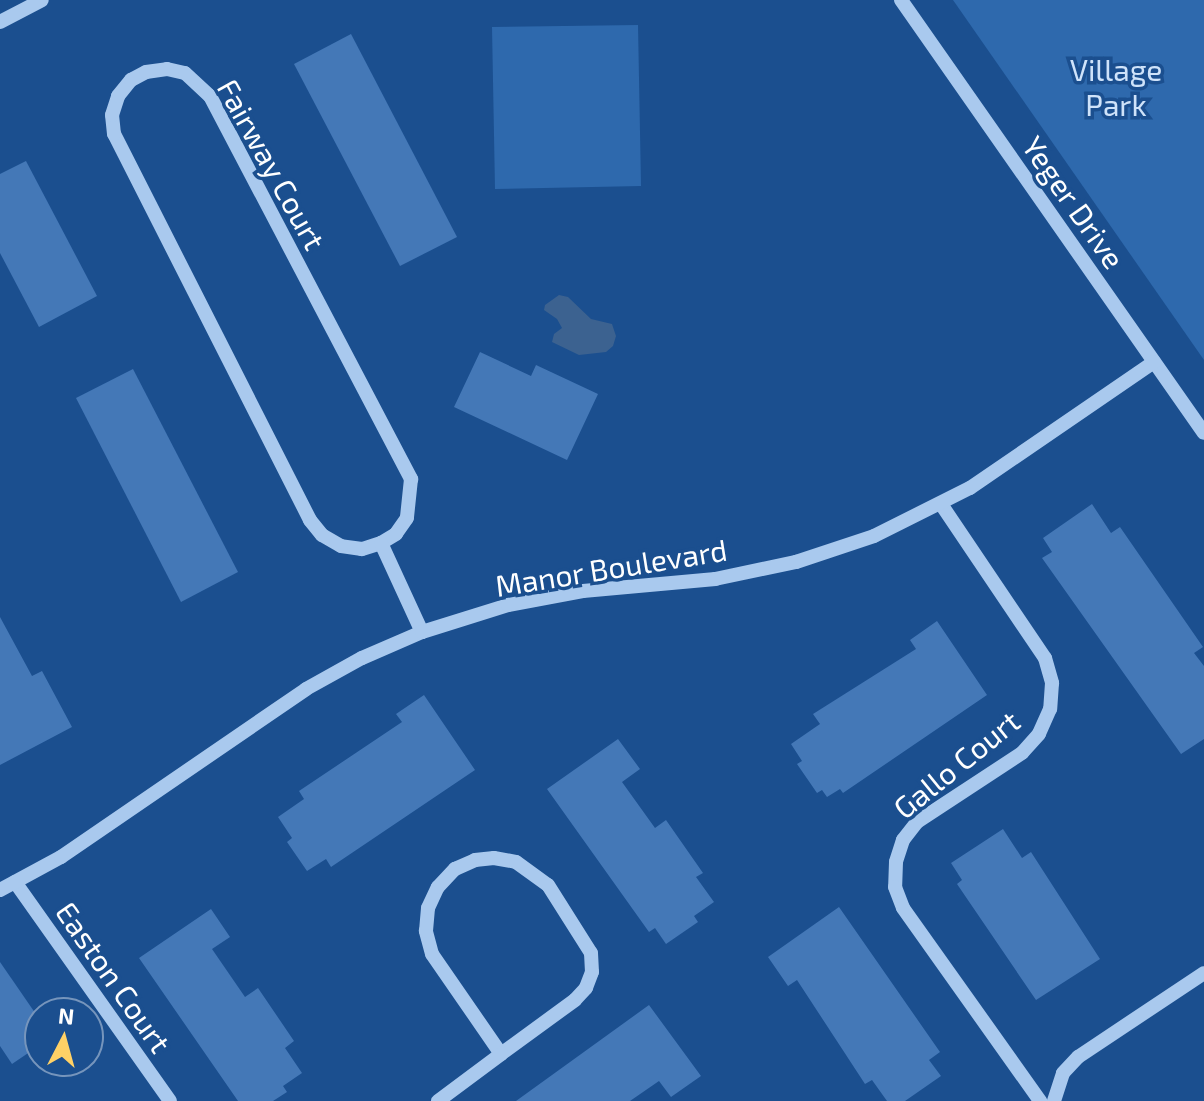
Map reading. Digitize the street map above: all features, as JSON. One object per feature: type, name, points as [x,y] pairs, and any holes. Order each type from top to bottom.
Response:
[{"type":"street","points":[[0,22],[42,0]]},
{"type":"street","name":"Yeger Drive","points":[[901,0],[1204,433]]},
{"type":"street","name":"Fairway Court","points":[[167,69],[185,73],[210,96],[411,479],[407,518],[396,534],[381,543],[362,549],[341,546],[322,535],[310,520],[114,134],[112,115],[118,96],[131,80],[146,72],[167,69]]},
{"type":"street","name":"Manor Boulevard","points":[[6,883],[61,857],[306,689],[362,658],[422,632],[508,605],[568,594],[715,579],[796,562],[874,536],[941,504],[1154,362]]},
{"type":"street","name":"Gallo Court","points":[[941,504],[1045,658],[1052,683],[1050,709],[1039,734],[1022,753],[917,822],[903,840],[896,862],[895,887],[903,908],[1040,1101]]},
{"type":"street","points":[[381,543],[422,632]]},
{"type":"street","points":[[438,1101],[575,1000],[586,988],[592,972],[591,953],[548,885],[516,862],[494,858],[475,860],[455,869],[438,887],[428,908],[426,931],[432,954],[501,1054]]},
{"type":"street","name":"Easton Court","points":[[6,883],[170,1101]]},
{"type":"street","points":[[1054,1101],[1063,1073],[1078,1057],[1204,973]]},
{"type":"green space","name":"Village Park","points":[[953,0],[1204,0],[1204,360]]},
{"type":"green space","points":[[638,25],[641,186],[495,189],[492,27]]},
{"type":"shaded area","points":[[559,295],[568,297],[591,319],[612,324],[616,336],[613,346],[606,352],[579,355],[552,342],[554,334],[562,328],[557,319],[544,310],[545,305]]},
{"type":"building","points":[[351,34],[457,237],[400,266],[294,64]]},
{"type":"building","points":[[26,161],[97,296],[39,327],[0,253],[0,174]]},
{"type":"building","points":[[480,352],[531,376],[536,365],[598,394],[567,460],[454,407]]},
{"type":"building","points":[[133,369],[238,572],[181,602],[76,398]]},
{"type":"building","points":[[1092,504],[1111,533],[1120,527],[1203,647],[1194,653],[1204,666],[1204,739],[1181,754],[1042,558],[1052,552],[1043,538]]},
{"type":"building","points":[[0,617],[32,676],[42,671],[72,727],[0,765]]},
{"type":"building","points":[[937,621],[987,695],[843,793],[840,789],[827,797],[822,790],[817,793],[797,764],[802,761],[791,744],[820,724],[813,714],[916,649],[910,640]]},
{"type":"building","points":[[424,695],[475,770],[331,867],[326,859],[307,871],[287,842],[292,838],[278,817],[304,799],[299,791],[402,722],[396,714]]},
{"type":"building","points":[[618,739],[640,769],[622,782],[655,828],[666,820],[703,873],[696,877],[714,902],[694,916],[698,922],[666,944],[655,928],[649,932],[547,789]]},
{"type":"building","points":[[1003,829],[1022,858],[1031,852],[1100,959],[1036,1000],[957,884],[962,880],[951,863]]},
{"type":"building","points":[[839,907],[940,1052],[929,1060],[941,1076],[905,1101],[887,1101],[872,1080],[865,1084],[797,980],[788,986],[768,957]]},
{"type":"building","points":[[211,909],[230,937],[212,949],[245,997],[258,988],[294,1041],[285,1048],[302,1073],[283,1086],[287,1092],[273,1101],[238,1101],[139,958]]},
{"type":"building","points":[[0,962],[24,997],[24,1056],[12,1064],[0,1046]]},
{"type":"building","points":[[649,1005],[701,1076],[671,1097],[659,1081],[630,1101],[516,1101]]}]
